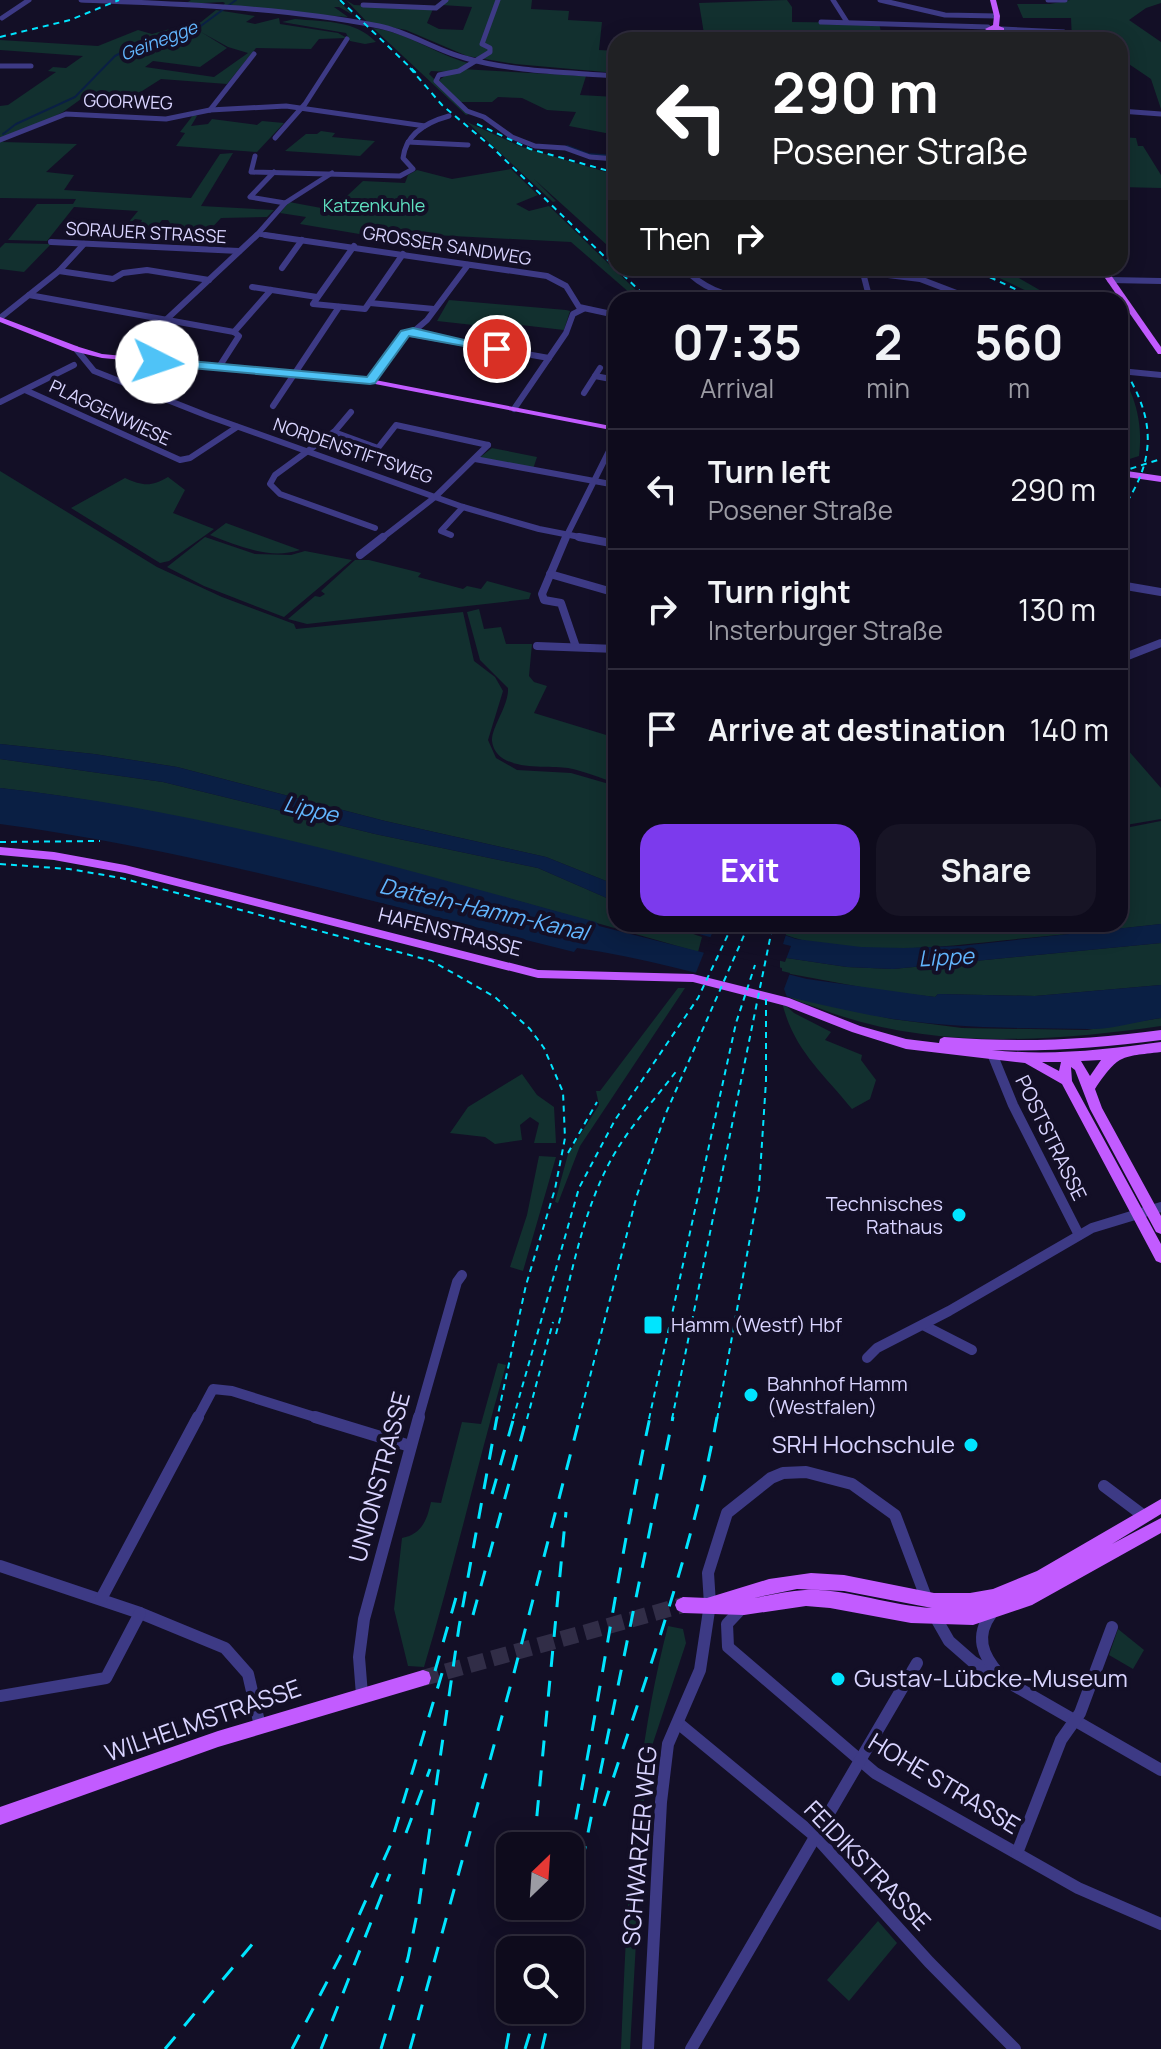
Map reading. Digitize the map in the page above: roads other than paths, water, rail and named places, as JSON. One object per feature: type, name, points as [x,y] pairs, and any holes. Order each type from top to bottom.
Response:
[{"type":"main road","points":[[993,0],[997,16],[995,30]]},
{"type":"main road","points":[[1107,276],[1118,292]]},
{"type":"main road","points":[[1128,305],[1161,352]]},
{"type":"main road","points":[[0,318],[96,355],[370,381],[608,427]]},
{"type":"main road","points":[[1128,474],[1161,481]]},
{"type":"main road","name":"HAFENSTRASSE","points":[[0,851],[54,856],[125,869],[538,974],[693,978],[789,1002],[895,1042],[1023,1058],[1120,1054],[1161,1047]]},
{"type":"main road","name":"HAFENSTRASSE","points":[[890,1038],[896,1035],[971,1044],[1046,1045],[1092,1044],[1161,1035]]},
{"type":"main road","points":[[1066,1081],[1065,1066],[1070,1057],[1092,1044]]},
{"type":"main road","points":[[1046,1045],[1070,1057],[1080,1067],[1096,1109],[1150,1210],[1161,1257]]},
{"type":"main road","points":[[1089,1087],[1108,1060],[1120,1054]]},
{"type":"main road","points":[[1023,1058],[1046,1067],[1066,1081],[1161,1228]]},
{"type":"main road","points":[[710,1604],[792,1581],[828,1581],[927,1600],[972,1601],[997,1595],[1054,1568],[1161,1506]]},
{"type":"main road","points":[[683,1605],[744,1607],[806,1598],[934,1618],[961,1618],[992,1612],[1026,1600],[1161,1525]]},
{"type":"main road","name":"WILHELMSTRASSE","points":[[0,1816],[260,1726],[423,1678]]},
{"type":"street","points":[[2,18],[29,0]]},
{"type":"street","points":[[81,0],[158,2],[385,27],[476,61],[608,75]]},
{"type":"street","points":[[363,5],[436,8],[446,0]]},
{"type":"street","points":[[498,0],[482,44],[491,50],[476,61],[435,79],[467,111],[481,116],[500,131],[532,145],[565,148],[590,157],[608,158]]},
{"type":"street","points":[[833,0],[847,22]]},
{"type":"street","points":[[880,0],[945,15],[997,16]]},
{"type":"street","points":[[1048,0],[1065,0]]},
{"type":"street","points":[[821,22],[1064,32]]},
{"type":"street","points":[[275,138],[302,107],[347,39]]},
{"type":"street","points":[[210,110],[254,54]]},
{"type":"street","points":[[0,66],[31,66]]},
{"type":"street","name":"GOORWEG","points":[[2,140],[66,114],[166,119],[210,110],[302,107],[339,112],[366,121],[423,126]]},
{"type":"street","points":[[1128,112],[1161,114]]},
{"type":"street","points":[[255,156],[251,172],[406,175],[413,169],[403,158],[408,142],[423,126],[449,116]]},
{"type":"street","points":[[408,142],[468,145]]},
{"type":"street","points":[[274,172],[248,198],[285,203]]},
{"type":"street","points":[[124,359],[258,234],[285,203],[332,173]]},
{"type":"street","name":"GROSSER SANDWEG","points":[[258,234],[354,246],[555,279],[566,286],[575,303],[583,309]]},
{"type":"street","points":[[282,268],[302,240]]},
{"type":"street","name":"SORAUER STRASSE","points":[[51,242],[239,251]]},
{"type":"street","points":[[0,318],[59,271],[84,244]]},
{"type":"street","points":[[354,246],[313,304],[364,310],[403,254]]},
{"type":"street","points":[[424,258],[429,250]]},
{"type":"street","points":[[413,332],[423,327],[468,265]]},
{"type":"street","points":[[59,271],[113,279],[123,271],[146,270],[209,280]]},
{"type":"street","points":[[692,276],[720,292]]},
{"type":"street","points":[[901,276],[920,279],[954,292]]},
{"type":"street","points":[[1110,280],[1161,281]]},
{"type":"street","points":[[252,287],[317,297]]},
{"type":"street","points":[[234,332],[271,290]]},
{"type":"street","points":[[29,295],[234,332],[239,336],[219,367]]},
{"type":"street","points":[[370,303],[434,309]]},
{"type":"street","points":[[273,406],[339,307]]},
{"type":"street","points":[[514,409],[566,333],[573,314],[583,309],[608,314]]},
{"type":"street","points":[[370,381],[405,333],[549,358]]},
{"type":"street","points":[[76,349],[87,365],[96,355]]},
{"type":"street","points":[[0,402],[74,365]]},
{"type":"street","name":"NORDENSTIFTSWEG","points":[[87,365],[237,427],[463,507],[566,535],[608,543]]},
{"type":"street","points":[[584,393],[600,368]]},
{"type":"street","points":[[1128,372],[1161,375]]},
{"type":"street","points":[[595,376],[608,378]]},
{"type":"street","name":"PLAGGENWIESE","points":[[25,390],[181,463],[237,427]]},
{"type":"street","points":[[351,412],[334,432],[269,483],[272,489],[375,528]]},
{"type":"street","points":[[334,432],[378,448],[396,425],[488,445],[435,497],[360,555]]},
{"type":"street","points":[[576,647],[561,603],[544,600],[542,594],[566,535],[608,451]]},
{"type":"street","points":[[475,459],[608,484]]},
{"type":"street","points":[[451,535],[441,531],[463,507]]},
{"type":"street","points":[[550,574],[608,591]]},
{"type":"street","points":[[1128,586],[1161,592]]},
{"type":"street","points":[[1128,655],[1161,643]]},
{"type":"street","points":[[537,646],[608,649]]},
{"type":"street","name":"POSTSTRASSE","points":[[993,1056],[1013,1105],[1079,1235]]},
{"type":"street","points":[[867,1358],[877,1348],[1099,1224],[1150,1210]]},
{"type":"street","name":"UNIONSTRASSE","points":[[362,1695],[357,1671],[358,1648],[410,1446],[457,1282],[462,1275]]},
{"type":"street","points":[[923,1325],[972,1350]]},
{"type":"street","points":[[101,1599],[213,1389],[232,1391],[410,1446]]},
{"type":"street","name":"SCHWARZER WEG","points":[[648,2049],[662,1787],[668,1744],[700,1670],[710,1604],[707,1591],[709,1570],[727,1513],[771,1478],[795,1471],[852,1484],[895,1515],[934,1618],[949,1641],[973,1662],[1010,1685],[1161,1770]]},
{"type":"street","points":[[1104,1486],[1144,1516]]},
{"type":"street","points":[[0,1566],[140,1613],[225,1648],[238,1659],[248,1674],[260,1726]]},
{"type":"street","name":"HOHE STRASSE","points":[[744,1607],[726,1623],[724,1631],[728,1647],[859,1762],[1078,1888],[1161,1924]]},
{"type":"street","points":[[992,1612],[981,1629],[980,1641],[992,1667],[1010,1685]]},
{"type":"street","points":[[0,1696],[106,1678],[140,1613]]},
{"type":"street","points":[[1017,1853],[1061,1740],[1072,1720],[1080,1713],[1112,1627]]},
{"type":"street","points":[[691,2049],[917,1663]]},
{"type":"street","name":"FEIDIKSTRASSE","points":[[678,1723],[815,1836],[999,2044],[1015,2049]]},
{"type":"water","name":"Lippe","points":[[0,744],[177,767],[385,821],[546,857],[608,882],[608,899],[538,868],[375,834],[163,782],[0,759]]},
{"type":"water","name":"Datteln-Hamm-Kanal","points":[[0,788],[76,798],[301,843],[596,922],[608,928],[608,932],[623,932],[807,979],[935,997],[938,994],[1035,996],[1161,985],[1161,1018],[1098,1029],[943,1025],[884,1018],[647,961],[577,948],[574,952],[145,848],[0,824]]},
{"type":"water","name":"Lippe","points":[[1161,924],[1161,943],[893,969],[847,967],[780,957],[692,932],[775,932],[796,939],[861,947],[904,948],[960,946],[1088,932],[1128,932],[1128,928]]},
{"type":"waterway","name":"Geinegge","points":[[3,134],[16,124],[75,97],[115,56],[134,46],[198,28],[236,0]]},
{"type":"waterway","points":[[567,146],[588,154],[608,155]]},
{"type":"tunnel","points":[[423,1678],[683,1605]]},
{"type":"railway","points":[[0,37],[70,20],[119,0]]},
{"type":"railway","points":[[340,0],[416,73]]},
{"type":"railway","points":[[410,68],[442,105],[493,148],[608,260]]},
{"type":"railway","points":[[477,124],[530,149],[608,171]]},
{"type":"railway","points":[[624,276],[641,292]]},
{"type":"railway","points":[[987,276],[1022,292]]},
{"type":"railway","points":[[1128,376],[1146,420],[1148,438],[1144,465]]},
{"type":"railway","points":[[1144,465],[1161,459]]},
{"type":"railway","points":[[1128,469],[1144,465]]},
{"type":"railway","points":[[1128,499],[1144,465]]},
{"type":"railway","points":[[0,842],[100,841]]},
{"type":"railway","points":[[0,864],[69,869],[121,878],[432,961],[495,997],[530,1029],[544,1048],[563,1092],[565,1138],[555,1189],[526,1285],[497,1419]]},
{"type":"railway","points":[[513,1419],[579,1188],[615,1120],[698,998],[729,932]]},
{"type":"railway","points":[[579,1419],[637,1195],[666,1113],[745,932]]},
{"type":"railway","points":[[672,1419],[771,932]]},
{"type":"railway","points":[[649,1419],[736,1023],[755,965]]},
{"type":"railway","points":[[717,1419],[759,1189],[766,1081],[766,998]]},
{"type":"railway","points":[[556,1334],[579,1244],[602,1179],[627,1135],[678,1069]]},
{"type":"railway","points":[[568,1153],[597,1102]]},
{"type":"railway","points":[[527,1419],[553,1322]]},
{"type":"railway","points":[[381,2049],[408,1958],[419,1904],[459,1627],[497,1417]]},
{"type":"railway","points":[[492,1494],[514,1417]]},
{"type":"railway","points":[[473,1615],[527,1417]]},
{"type":"railway","points":[[410,2049],[514,1673],[580,1417]]},
{"type":"railway","points":[[573,1832],[650,1417]]},
{"type":"railway","points":[[567,1936],[673,1417]]},
{"type":"railway","points":[[604,1806],[682,1565],[717,1417]]},
{"type":"railway","points":[[535,1832],[566,1512]]},
{"type":"railway","points":[[435,1671],[457,1594]]},
{"type":"railway","points":[[292,2049],[344,1949],[390,1846],[446,1660]]},
{"type":"railway","points":[[406,1833],[430,1769]]},
{"type":"railway","points":[[321,2049],[390,1874]]},
{"type":"railway","points":[[524,1936],[526,1920]]},
{"type":"railway","points":[[542,1936],[546,1920]]},
{"type":"railway","points":[[165,2049],[259,1936]]},
{"type":"railway","points":[[506,2049],[510,2024]]},
{"type":"railway","points":[[525,2049],[533,2024]]},
{"type":"railway","points":[[542,2049],[548,2024]]},
{"type":"place","name":"Technisches Rathaus","points":[[959,1215]]},
{"type":"place","name":"Hamm (Westf) Hbf","points":[[653,1325]]},
{"type":"place","name":"Bahnhof Hamm (Westfalen)","points":[[751,1395]]},
{"type":"place","name":"SRH Hochschule","points":[[971,1445]]},
{"type":"place","name":"Gustav-Lübcke-Museum","points":[[838,1679]]},
{"type":"park label","name":"Katzenkuhle","points":[[374,206]]}]
